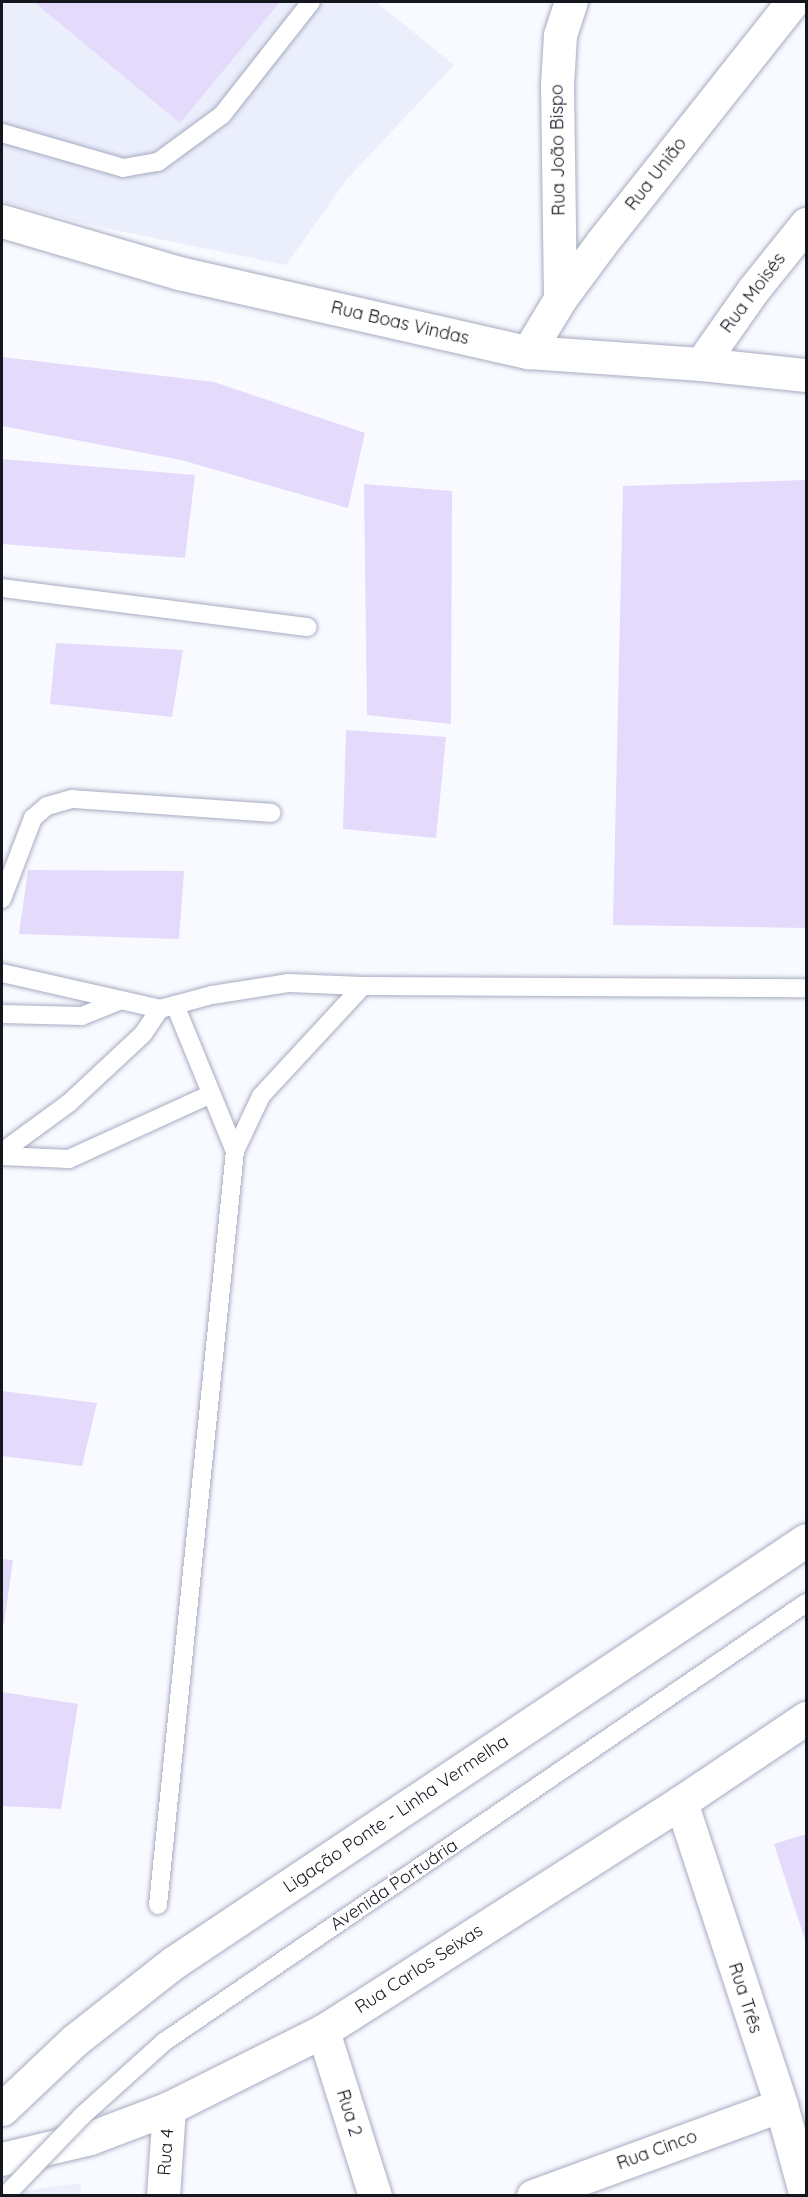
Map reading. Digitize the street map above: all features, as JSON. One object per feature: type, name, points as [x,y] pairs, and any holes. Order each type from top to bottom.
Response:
[{"type":"main road","name":"Rua João Bispo","points":[[560,299],[557,85],[560,35],[571,2]]},
{"type":"main road","name":"Rua União","points":[[528,352],[560,299],[792,2]]},
{"type":"main road","name":"Rua Boas Vindas","points":[[2,221],[179,273],[528,352],[701,364],[807,375]]},
{"type":"main road","name":"Rua Moisés","points":[[701,364],[753,290],[807,224]]},
{"type":"main road","name":"Ligação Ponte - Linha Vermelha","points":[[2,2109],[75,2040],[166,1968],[807,1540]]},
{"type":"main road","name":"Rua Carlos Seixas","points":[[2,2158],[90,2138],[169,2108],[323,2031],[681,1802],[807,1718]]},
{"type":"main road","name":"Rua Três","points":[[681,1802],[781,2105],[806,2196]]},
{"type":"main road","name":"Rua 2","points":[[323,2031],[375,2196]]},
{"type":"main road","name":"Rua Cinco","points":[[533,2196],[781,2105]]},
{"type":"main road","name":"Rua 4","points":[[163,2196],[169,2108]]},
{"type":"lane","points":[[2,133],[123,168],[158,162],[222,115],[311,2]]},
{"type":"lane","points":[[2,588],[308,627]]},
{"type":"lane","points":[[2,899],[33,818],[47,806],[72,799],[272,813]]},
{"type":"lane","points":[[2,973],[121,1000],[168,1007],[212,995],[289,983],[363,986],[807,987]]},
{"type":"lane","points":[[158,1905],[235,1151],[261,1096],[363,986]]},
{"type":"lane","points":[[2,1014],[82,1016],[121,1000]]},
{"type":"lane","points":[[168,1007],[212,1094],[235,1151]]},
{"type":"lane","points":[[2,1154],[69,1102],[143,1034],[168,1007]]},
{"type":"lane","points":[[2,1154],[69,1159],[212,1094]]},
{"type":"lane","name":"Avenida Portuária","points":[[5,2196],[77,2121],[164,2042],[807,1603]]},
{"type":"shaded area","points":[[2,2],[376,2],[454,65],[347,179],[286,265],[81,223],[2,201]]},
{"type":"shaded area","points":[[81,2183],[80,2195],[2,2196],[2,2194]]},
{"type":"building","points":[[34,2],[280,2],[180,123]]},
{"type":"building","points":[[2,357],[214,382],[365,433],[348,508],[181,460],[2,426]]},
{"type":"building","points":[[2,459],[195,475],[185,558],[2,544]]},
{"type":"building","points":[[806,480],[806,928],[613,925],[623,486]]},
{"type":"building","points":[[364,484],[452,491],[451,724],[367,715]]},
{"type":"building","points":[[56,643],[183,650],[172,717],[50,704]]},
{"type":"building","points":[[346,730],[446,737],[436,838],[343,829]]},
{"type":"building","points":[[28,870],[184,871],[179,939],[19,934]]},
{"type":"building","points":[[2,1391],[97,1403],[82,1466],[2,1456]]},
{"type":"building","points":[[2,1559],[13,1560],[4,1624],[2,1624]]},
{"type":"building","points":[[2,1692],[78,1704],[61,1809],[2,1806]]},
{"type":"building","points":[[806,1834],[806,1943],[774,1844]]}]
